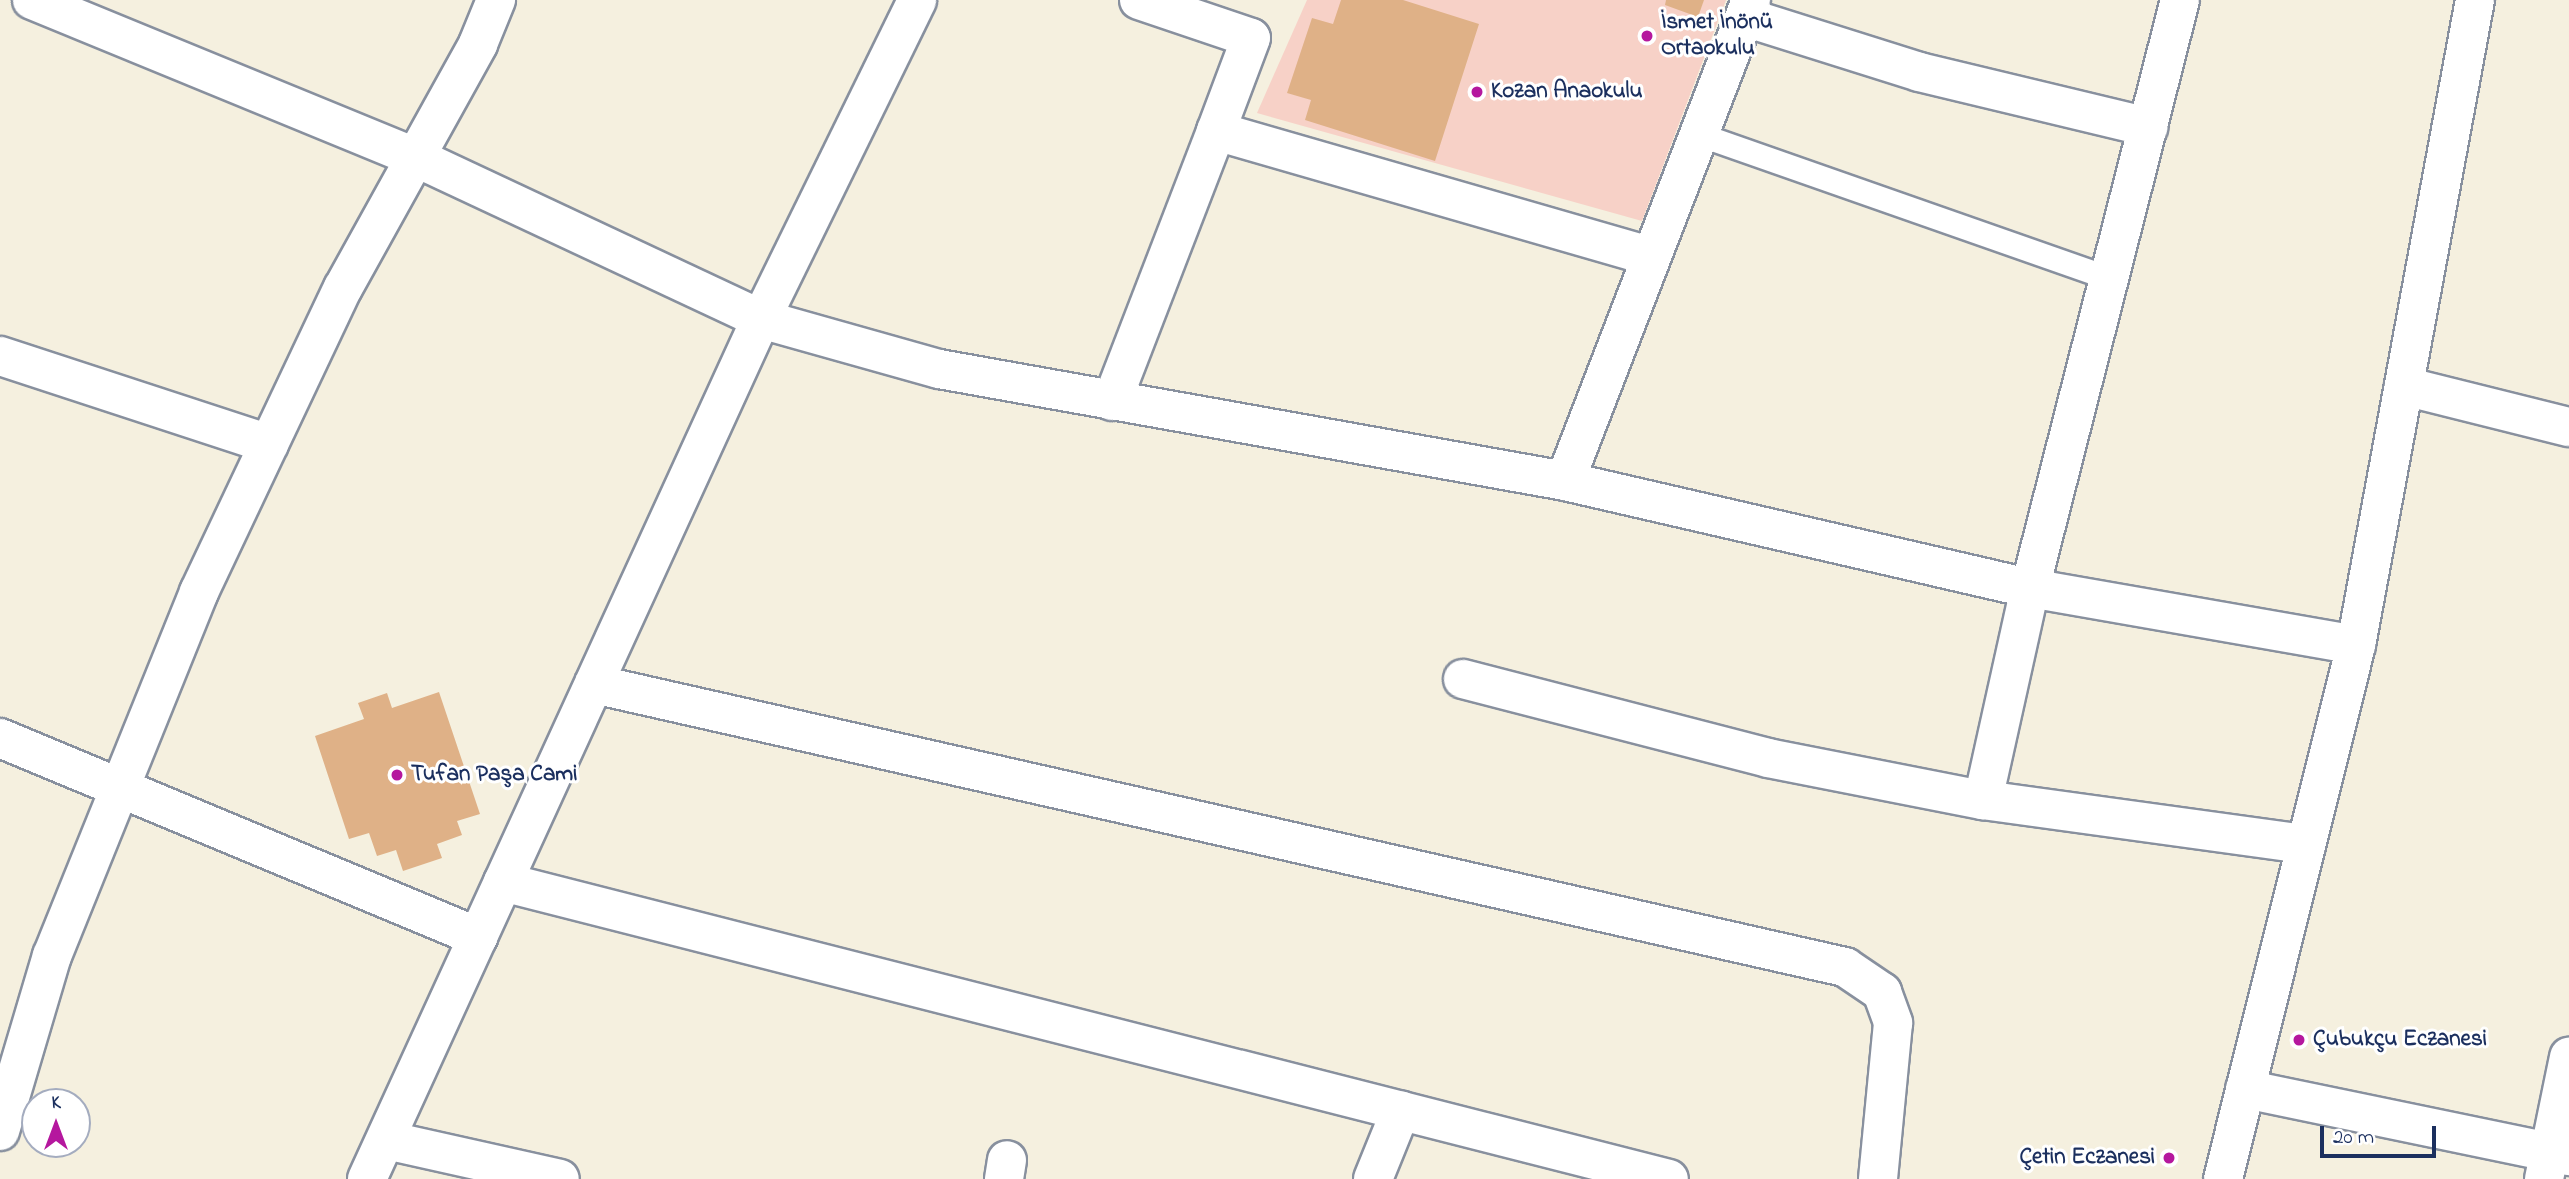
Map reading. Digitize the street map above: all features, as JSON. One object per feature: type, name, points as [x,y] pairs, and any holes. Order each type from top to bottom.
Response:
[{"type":"street","points":[[32,0],[415,158],[761,319],[939,369],[1565,481],[2031,588],[2356,645]]},
{"type":"street","points":[[0,1131],[52,956],[199,592],[343,288],[478,44],[496,0]]},
{"type":"street","points":[[368,1179],[761,319],[917,0]]},
{"type":"street","points":[[1112,401],[1251,38],[1139,0]]},
{"type":"street","points":[[1983,800],[2031,588],[2180,0]]},
{"type":"street","points":[[2223,1179],[2356,645],[2475,0]]},
{"type":"street","points":[[1565,481],[1649,256],[1748,8],[1919,72],[2148,127]]},
{"type":"street","points":[[1216,131],[1649,256]]},
{"type":"street","points":[[0,356],[269,444]]},
{"type":"street","points":[[2404,386],[2569,427]]},
{"type":"street","points":[[1463,679],[1768,758],[1983,800],[2306,844]]},
{"type":"street","points":[[594,684],[1845,967],[1882,992],[1893,1023],[1878,1179]]},
{"type":"street","points":[[0,738],[121,785],[478,937]]},
{"type":"street","points":[[503,882],[1669,1179]]},
{"type":"street","points":[[2245,1089],[2554,1162],[2569,1057]]},
{"type":"street","points":[[1373,1179],[1401,1110]]},
{"type":"street","points":[[386,1140],[560,1179]]},
{"type":"lane","points":[[1698,134],[2109,278]]},
{"type":"shaded area","name":"Kozan Anaokulu","points":[[1307,0],[1726,0],[1642,221],[1257,113]]},
{"type":"building","points":[[1341,0],[1403,0],[1479,24],[1435,161],[1305,120],[1311,100],[1287,93],[1312,18],[1333,24]]},
{"type":"building","points":[[1666,0],[1704,0],[1698,17],[1665,5]]},
{"type":"building","name":"Tufan Paşa Cami","points":[[439,692],[480,814],[457,821],[462,835],[437,844],[442,858],[403,871],[396,850],[377,856],[369,833],[349,839],[315,736],[364,719],[358,703],[387,693],[392,708]]},
{"type":"place","name":"İsmet İnönü Ortaokulu","points":[[1647,36]]},
{"type":"place","name":"Kozan Anaokulu","points":[[1477,92]]},
{"type":"place","name":"Tufan Paşa Cami","points":[[397,775]]},
{"type":"place","name":"Çubukçu Eczanesi","points":[[2299,1040]]},
{"type":"place","name":"Çetin Eczanesi","points":[[2169,1158]]}]
